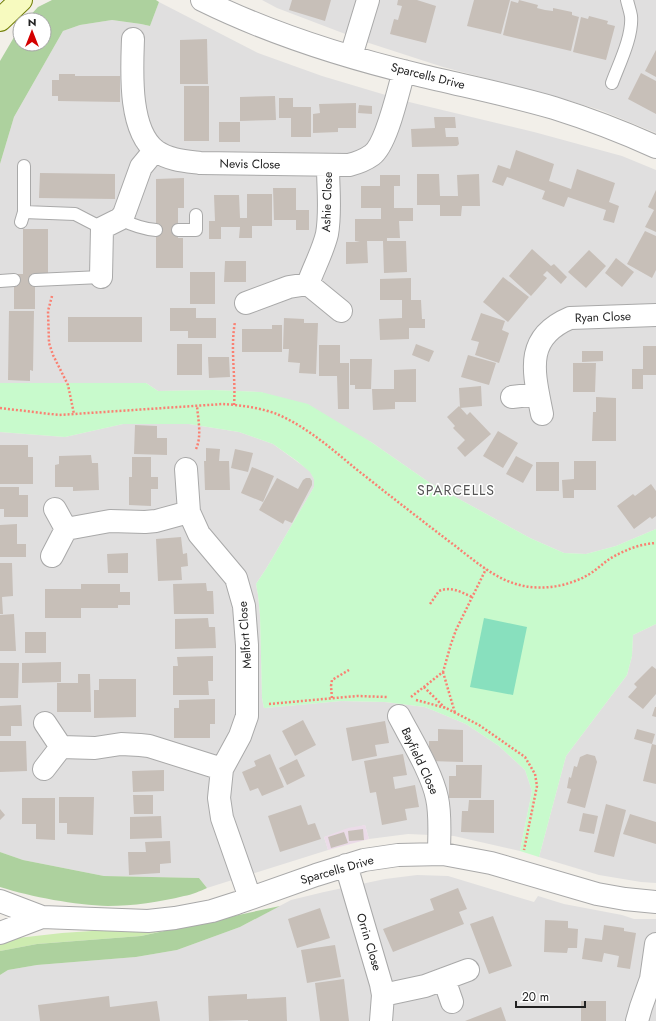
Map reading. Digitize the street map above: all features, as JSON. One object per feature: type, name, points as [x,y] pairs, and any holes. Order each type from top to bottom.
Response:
[{"type":"main road","points":[[0,20],[20,0]]},
{"type":"street","name":"Sparcells Drive","points":[[202,0],[229,13],[308,44],[404,71],[553,108],[623,132],[656,147]]},
{"type":"street","points":[[351,56],[368,0]]},
{"type":"street","name":"Nevis Close","points":[[133,38],[132,72],[138,122],[144,136],[155,150],[166,156],[177,160],[200,163],[328,166],[349,165],[363,160],[373,154],[385,134],[404,71]]},
{"type":"street","points":[[101,277],[111,224],[129,202],[141,167],[155,150]]},
{"type":"street","name":"Ashie Close","points":[[308,284],[324,245],[327,233],[328,166]]},
{"type":"street","points":[[246,303],[289,287],[308,284],[341,311]]},
{"type":"street","name":"Ryan Close","points":[[512,397],[540,404],[534,364],[535,355],[543,337],[559,323],[570,318],[580,317],[656,315]]},
{"type":"street","name":"Melfort Close","points":[[186,469],[189,512],[199,534],[236,578],[244,606],[247,645],[247,716],[240,736],[222,769],[219,798],[222,818],[250,898]]},
{"type":"street","points":[[54,509],[66,529]]},
{"type":"street","points":[[66,529],[110,521],[156,521],[189,512]]},
{"type":"street","points":[[52,556],[66,529]]},
{"type":"street","name":"Bayfield Close","points":[[404,707],[436,792],[439,808],[439,854]]},
{"type":"street","points":[[45,723],[60,747]]},
{"type":"street","points":[[60,747],[95,748],[121,744],[149,746],[222,769]]},
{"type":"street","points":[[44,768],[60,747]]},
{"type":"street","name":"Sparcells Drive","points":[[0,901],[42,918],[148,921],[212,911],[346,865],[384,857],[439,854],[464,857],[597,894],[625,900],[656,902]]},
{"type":"street","name":"Orrin Close","points":[[346,865],[378,972],[383,995],[381,1021]]},
{"type":"street","name":"Sparcells Drive","points":[[0,934],[42,918]]},
{"type":"street","points":[[637,1021],[651,979],[656,944]]},
{"type":"street","points":[[383,995],[425,986],[468,970]]},
{"type":"street","points":[[444,980],[452,1002]]},
{"type":"lane","points":[[612,83],[630,27],[631,16],[627,0]]},
{"type":"lane","points":[[24,166],[23,217],[75,214],[111,224],[156,230]]},
{"type":"lane","points":[[178,230],[196,230],[196,215]]},
{"type":"lane","points":[[35,280],[101,277]]},
{"type":"lane","points":[[0,281],[14,280]]},
{"type":"path","points":[[65,279],[53,295],[50,302],[48,311],[49,343],[53,355],[68,385],[74,414]]},
{"type":"path","points":[[234,405],[235,377],[233,334],[235,321],[246,303]]},
{"type":"path","points":[[0,408],[59,415],[234,405],[278,415],[301,426],[486,569],[504,579],[524,586],[550,588],[574,582],[587,576],[621,553],[636,547],[656,543]]},
{"type":"path","points":[[186,469],[198,444],[199,423],[197,406]]},
{"type":"path","points":[[455,713],[443,672],[451,644],[486,569]]},
{"type":"path","points":[[435,588],[438,590],[448,588],[472,597]]},
{"type":"path","points":[[430,604],[438,590]]},
{"type":"path","points":[[332,698],[332,680],[349,670]]},
{"type":"path","points":[[404,707],[424,687],[443,672]]},
{"type":"path","points":[[424,687],[446,708]]},
{"type":"shaded area","points":[[262,0],[656,0],[656,133],[600,110],[547,94],[443,67],[369,43],[277,8]]},
{"type":"shaded area","points":[[159,2],[258,53],[322,76],[409,102],[534,132],[622,156],[656,170],[656,529],[616,546],[586,554],[564,553],[530,538],[430,483],[371,442],[261,392],[213,390],[158,391],[146,383],[0,383],[0,164],[14,117],[63,31],[80,25],[112,20],[150,26]]},
{"type":"shaded area","points":[[123,424],[189,424],[239,432],[273,444],[310,471],[314,479],[314,487],[256,584],[260,615],[262,698],[264,708],[341,701],[385,702],[425,707],[466,724],[499,746],[525,770],[532,791],[520,851],[454,836],[408,834],[369,839],[365,825],[324,837],[328,850],[207,888],[199,878],[104,876],[23,860],[0,852],[0,432],[65,437]]},
{"type":"shaded area","points":[[656,624],[656,883],[599,875],[539,857],[566,756],[627,675],[632,656],[633,635]]},
{"type":"shaded area","points":[[365,825],[369,839],[328,850],[324,837],[348,828]]},
{"type":"shaded area","points":[[417,875],[448,876],[534,902],[538,896],[564,904],[622,915],[634,919],[656,919],[656,1021],[0,1021],[0,975],[8,970],[37,965],[136,957],[177,950],[240,927],[291,900],[385,879]]},
{"type":"green space","points":[[52,0],[156,0],[159,2],[150,26],[112,20],[80,25],[63,31],[52,50],[52,12],[33,12],[38,7]]},
{"type":"green space","points":[[12,41],[12,52],[51,52],[14,117],[0,164],[0,61]]},
{"type":"green space","points":[[0,383],[146,383],[158,391],[213,390],[261,392],[308,404],[371,442],[430,483],[530,538],[564,553],[586,554],[616,546],[656,529],[656,624],[633,635],[632,656],[627,675],[566,756],[539,857],[520,851],[532,791],[525,770],[499,746],[466,724],[425,707],[385,702],[341,701],[264,708],[262,698],[260,615],[256,584],[314,487],[314,479],[310,472],[273,444],[239,432],[189,424],[123,424],[65,437],[0,432]]},
{"type":"green space","points":[[484,618],[527,627],[513,695],[470,687]]},
{"type":"green space","points":[[0,852],[23,860],[104,876],[199,878],[207,888],[193,894],[175,898],[127,905],[108,906],[54,900],[0,887]]},
{"type":"green space","points":[[280,906],[240,927],[177,950],[136,957],[37,965],[8,970],[0,975],[0,951],[37,944],[141,936]]},
{"type":"green space","points":[[195,924],[141,936],[37,944],[0,951],[0,940],[62,933]]},
{"type":"building","points":[[292,0],[331,0],[325,21],[289,10]]},
{"type":"building","points":[[398,0],[417,0],[436,6],[426,43],[390,34],[394,19],[398,20],[402,6],[397,5]]},
{"type":"building","points":[[474,0],[510,0],[501,34],[467,26]]},
{"type":"building","points":[[519,0],[538,5],[537,8],[545,10],[553,11],[553,8],[572,12],[572,15],[579,17],[571,51],[503,35],[511,1],[518,3]]},
{"type":"building","points":[[589,16],[608,21],[607,24],[615,26],[606,60],[573,52],[581,17],[588,19]]},
{"type":"building","points":[[207,39],[208,84],[180,84],[180,40]]},
{"type":"building","points":[[656,50],[656,77],[645,71]]},
{"type":"building","points":[[641,73],[656,81],[656,114],[628,99]]},
{"type":"building","points":[[59,74],[75,74],[75,76],[120,76],[120,102],[58,101],[58,96],[52,96],[52,80],[59,80]]},
{"type":"building","points":[[184,86],[209,86],[209,141],[184,141]]},
{"type":"building","points":[[275,96],[276,120],[240,121],[240,97]]},
{"type":"building","points":[[279,98],[293,98],[293,107],[311,107],[311,137],[291,137],[291,118],[279,118]]},
{"type":"building","points":[[356,103],[356,128],[338,128],[338,132],[313,133],[313,114],[320,113],[319,104]]},
{"type":"building","points":[[359,105],[372,106],[372,114],[358,113]]},
{"type":"building","points":[[434,117],[455,117],[456,128],[445,128],[446,137],[458,137],[459,144],[457,146],[412,147],[411,129],[435,128]]},
{"type":"building","points":[[219,122],[240,122],[240,142],[219,142]]},
{"type":"building","points":[[516,150],[554,164],[549,181],[571,189],[577,169],[615,183],[609,202],[619,206],[614,223],[603,220],[606,210],[568,197],[564,207],[542,199],[545,191],[507,177],[503,186],[492,182],[498,165],[510,169]]},
{"type":"building","points":[[40,173],[115,174],[115,199],[39,198]]},
{"type":"building","points":[[417,174],[439,174],[440,196],[458,196],[457,175],[479,174],[480,206],[462,206],[461,216],[440,216],[440,205],[417,205]]},
{"type":"building","points":[[380,175],[400,175],[400,186],[394,186],[394,208],[413,208],[413,221],[399,221],[400,238],[387,238],[387,241],[406,241],[407,272],[384,273],[383,241],[367,241],[368,263],[346,264],[346,242],[360,242],[355,241],[355,219],[381,219],[381,208],[361,208],[361,186],[380,186]]},
{"type":"building","points":[[184,178],[184,208],[178,208],[178,238],[183,238],[183,268],[156,268],[156,179]]},
{"type":"building","points":[[273,188],[296,188],[296,210],[309,210],[309,230],[296,230],[296,220],[274,220]]},
{"type":"building","points":[[656,190],[656,232],[645,227],[654,210],[648,207]]},
{"type":"building","points":[[247,194],[272,194],[272,226],[252,226],[252,238],[239,238],[240,227],[221,227],[221,239],[209,239],[209,221],[215,221],[214,195],[239,195],[240,218],[247,218]]},
{"type":"building","points":[[23,229],[48,229],[48,274],[35,274],[35,309],[14,309],[14,274],[23,274]]},
{"type":"building","points":[[645,231],[656,236],[656,270],[652,278],[627,264]]},
{"type":"building","points":[[532,249],[551,266],[554,264],[567,277],[561,284],[547,271],[543,275],[547,278],[531,296],[509,276]]},
{"type":"building","points":[[589,250],[606,266],[586,288],[568,272]]},
{"type":"building","points":[[616,258],[634,272],[622,287],[605,273]]},
{"type":"building","points":[[225,261],[246,261],[246,282],[224,282]]},
{"type":"building","points":[[190,272],[215,272],[215,304],[190,304]]},
{"type":"building","points":[[503,277],[529,297],[508,322],[483,302]]},
{"type":"building","points":[[411,278],[411,300],[421,300],[422,319],[425,319],[425,328],[409,328],[409,339],[380,340],[379,319],[402,318],[402,300],[380,300],[380,279]]},
{"type":"building","points":[[170,308],[196,308],[196,318],[216,318],[216,338],[188,338],[188,331],[170,331]]},
{"type":"building","points":[[9,311],[34,311],[33,371],[30,370],[30,381],[8,380]]},
{"type":"building","points":[[481,313],[505,321],[502,330],[509,333],[499,363],[475,355],[479,342],[471,340]]},
{"type":"building","points":[[68,317],[142,317],[142,342],[68,342]]},
{"type":"building","points":[[284,318],[304,319],[304,323],[318,323],[316,374],[299,373],[300,363],[288,362],[289,349],[283,349]]},
{"type":"building","points":[[272,325],[282,325],[282,352],[242,352],[242,329],[272,329]]},
{"type":"building","points":[[177,344],[202,344],[202,375],[177,375]]},
{"type":"building","points":[[416,344],[434,351],[429,362],[412,355]]},
{"type":"building","points":[[319,345],[340,345],[340,363],[349,363],[349,409],[338,409],[337,376],[319,376]]},
{"type":"building","points":[[643,346],[656,346],[656,375],[643,375],[643,389],[632,389],[632,369],[643,369]]},
{"type":"building","points":[[582,351],[603,351],[603,361],[582,362]]},
{"type":"building","points":[[468,355],[496,363],[489,385],[461,377]]},
{"type":"building","points":[[208,357],[229,357],[230,377],[209,378]]},
{"type":"building","points":[[350,359],[372,359],[371,389],[355,389],[355,385],[350,385]]},
{"type":"building","points":[[573,363],[596,363],[595,392],[573,392]]},
{"type":"building","points":[[416,369],[416,402],[395,402],[395,409],[373,410],[372,389],[394,389],[394,370]]},
{"type":"building","points":[[481,386],[482,406],[460,408],[459,388]]},
{"type":"building","points":[[596,397],[616,398],[616,441],[592,441],[593,412],[596,412]]},
{"type":"building","points":[[459,406],[467,415],[470,412],[491,434],[465,457],[457,448],[465,440],[453,428],[455,426],[447,417]]},
{"type":"building","points":[[135,425],[157,426],[157,438],[167,438],[167,455],[134,454]]},
{"type":"building","points":[[498,431],[518,443],[503,468],[483,456]]},
{"type":"building","points":[[0,445],[28,445],[28,457],[33,457],[33,484],[0,484]]},
{"type":"building","points":[[206,448],[220,449],[219,461],[229,461],[230,490],[205,490],[204,461],[206,461]]},
{"type":"building","points":[[235,449],[253,453],[248,472],[231,468]]},
{"type":"building","points":[[91,455],[92,463],[98,463],[99,490],[73,491],[73,487],[55,487],[55,465],[59,464],[59,456]]},
{"type":"building","points":[[516,456],[533,465],[523,483],[506,474]]},
{"type":"building","points":[[132,457],[151,457],[151,477],[158,477],[158,489],[151,489],[151,506],[129,505],[129,477],[132,477]]},
{"type":"building","points":[[574,461],[596,461],[596,490],[574,490],[574,498],[563,498],[562,480],[574,479]]},
{"type":"building","points":[[536,462],[559,462],[559,491],[536,491]]},
{"type":"building","points":[[252,467],[274,476],[263,502],[241,493]]},
{"type":"building","points":[[277,478],[298,489],[303,480],[306,478],[310,478],[312,481],[312,485],[292,523],[285,520],[283,524],[259,510]]},
{"type":"building","points":[[651,484],[656,491],[656,516],[652,519],[650,517],[634,529],[617,506],[633,494],[635,496]]},
{"type":"building","points":[[0,487],[19,487],[19,495],[28,495],[28,517],[4,517],[4,509],[0,509]]},
{"type":"building","points":[[17,524],[17,544],[26,544],[26,557],[0,557],[0,525]]},
{"type":"building","points":[[181,537],[183,554],[187,553],[188,566],[181,567],[182,580],[158,581],[156,539]]},
{"type":"building","points":[[128,553],[128,573],[108,573],[107,554]]},
{"type":"building","points":[[0,563],[12,563],[13,596],[2,597],[3,614],[0,614]]},
{"type":"building","points":[[206,583],[207,591],[213,591],[214,614],[174,614],[173,584]]},
{"type":"building","points":[[81,584],[120,584],[120,592],[130,592],[130,605],[118,605],[118,608],[81,608],[81,618],[45,618],[45,589],[81,589]]},
{"type":"building","points":[[14,614],[16,651],[0,651],[0,615]]},
{"type":"building","points":[[208,618],[209,627],[215,627],[216,648],[175,649],[175,619]]},
{"type":"building","points":[[25,632],[46,632],[46,653],[25,653]]},
{"type":"building","points":[[213,656],[213,681],[208,681],[209,695],[173,695],[173,666],[178,666],[177,657]]},
{"type":"building","points":[[61,662],[61,682],[22,683],[22,663]]},
{"type":"building","points":[[0,663],[19,663],[18,698],[0,698]]},
{"type":"building","points":[[652,666],[656,669],[656,694],[643,709],[628,697],[637,687],[634,684]]},
{"type":"building","points":[[78,674],[90,674],[91,712],[57,712],[57,683],[78,683]]},
{"type":"building","points":[[99,679],[136,679],[136,717],[94,718],[94,690],[99,690]]},
{"type":"building","points":[[215,699],[215,724],[210,724],[210,738],[174,738],[174,708],[179,708],[179,700]]},
{"type":"building","points":[[21,705],[22,726],[11,726],[11,736],[0,736],[0,706]]},
{"type":"building","points":[[656,707],[656,717],[652,716]]},
{"type":"building","points":[[303,720],[316,745],[295,756],[282,731]]},
{"type":"building","points":[[385,721],[389,743],[375,745],[377,756],[352,761],[346,728]]},
{"type":"building","points":[[438,729],[463,730],[463,762],[429,761],[429,741],[438,741]]},
{"type":"building","points":[[637,729],[655,734],[652,744],[634,739]]},
{"type":"building","points":[[0,741],[26,741],[27,771],[0,772]]},
{"type":"building","points":[[652,744],[656,745],[656,784],[643,781]]},
{"type":"building","points":[[270,754],[284,787],[262,796],[258,788],[250,791],[242,772],[256,766],[254,761]]},
{"type":"building","points":[[403,754],[407,775],[393,777],[395,789],[415,785],[419,807],[405,809],[407,820],[382,825],[376,792],[370,793],[364,761]]},
{"type":"building","points":[[587,754],[595,756],[597,762],[585,808],[567,803],[571,789],[567,788],[569,777],[571,778],[574,766],[577,767],[580,757]]},
{"type":"building","points":[[297,759],[305,776],[287,785],[279,768]]},
{"type":"building","points":[[456,765],[482,765],[481,798],[449,798],[449,776],[456,776]]},
{"type":"building","points":[[164,770],[164,791],[133,792],[132,771]]},
{"type":"building","points":[[133,795],[153,795],[153,814],[134,814]]},
{"type":"building","points":[[59,797],[94,797],[93,835],[67,834],[67,823],[59,823]]},
{"type":"building","points":[[22,798],[55,798],[55,840],[36,839],[36,824],[22,824]]},
{"type":"building","points":[[469,800],[494,800],[494,833],[461,832],[462,811],[468,811]]},
{"type":"building","points":[[606,804],[626,810],[614,857],[594,852]]},
{"type":"building","points":[[301,805],[308,825],[315,823],[321,839],[280,852],[268,816]]},
{"type":"building","points":[[0,809],[5,815],[0,820]]},
{"type":"building","points":[[583,813],[598,816],[594,834],[579,831]]},
{"type":"building","points":[[630,814],[656,822],[656,844],[623,834]]},
{"type":"building","points":[[161,816],[162,838],[130,839],[130,817]]},
{"type":"building","points":[[363,829],[364,840],[349,841],[348,831]]},
{"type":"building","points":[[344,832],[348,843],[331,848],[328,837]]},
{"type":"building","points":[[170,841],[171,863],[160,864],[160,873],[129,875],[128,852],[146,852],[145,842]]},
{"type":"building","points":[[458,888],[467,909],[459,912],[464,924],[393,952],[383,929],[434,910],[430,899]]},
{"type":"building","points":[[320,908],[330,938],[297,948],[288,919]]},
{"type":"building","points":[[493,916],[512,966],[489,974],[470,924]]},
{"type":"building","points":[[545,920],[568,921],[568,928],[578,929],[577,948],[568,948],[567,953],[544,952]]},
{"type":"building","points":[[604,925],[624,928],[624,931],[636,933],[630,969],[617,967],[619,956],[604,953],[602,962],[582,959],[585,938],[602,940]]},
{"type":"building","points":[[335,945],[341,977],[307,983],[301,950]]},
{"type":"building","points":[[344,979],[349,1021],[320,1021],[315,983]]},
{"type":"building","points":[[247,994],[247,999],[286,997],[287,1021],[209,1021],[208,996]]},
{"type":"building","points":[[109,996],[110,1007],[157,1001],[160,1021],[40,1021],[38,1005]]},
{"type":"building","points":[[581,1001],[606,1001],[606,1021],[581,1021]]},
{"type":"building","points":[[501,1007],[506,1021],[465,1021]]},
{"type":"district","name":"SPARCELLS","points":[[456,490]]}]
